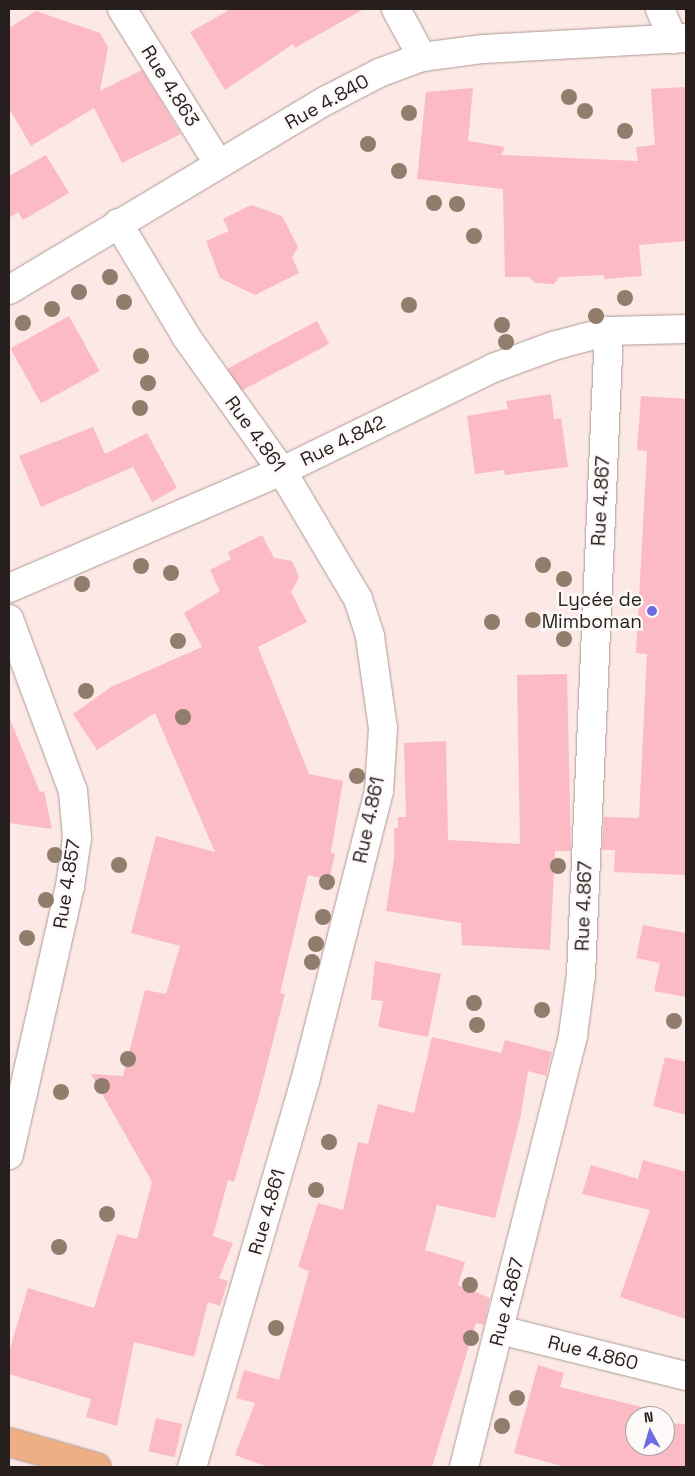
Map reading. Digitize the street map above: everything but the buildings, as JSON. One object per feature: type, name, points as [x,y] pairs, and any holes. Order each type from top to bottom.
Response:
[{"type":"main road","points":[[9,1442],[96,1467]]},
{"type":"street","name":"Rue 4.863","points":[[122,9],[218,163]]},
{"type":"street","points":[[396,9],[422,57]]},
{"type":"street","points":[[660,9],[680,39]]},
{"type":"street","name":"Rue 4.840","points":[[9,290],[218,163],[379,73],[422,57],[483,49],[680,39]]},
{"type":"street","name":"Rue 4.861","points":[[118,223],[186,338],[282,471],[358,599],[370,637],[383,728],[379,791],[306,1080],[192,1467]]},
{"type":"street","name":"Rue 4.842","points":[[9,588],[282,471],[493,368],[553,346],[609,331],[686,329]]},
{"type":"street","name":"Rue 4.867","points":[[464,1467],[573,1035],[581,975],[609,331]]},
{"type":"street","name":"Rue 4.857","points":[[9,619],[73,791],[77,838],[70,886],[10,1150]]},
{"type":"street","name":"Rue 4.860","points":[[500,1330],[686,1376]]},
{"type":"place","name":"Lycée de Mimboman","points":[[652,611]]}]
